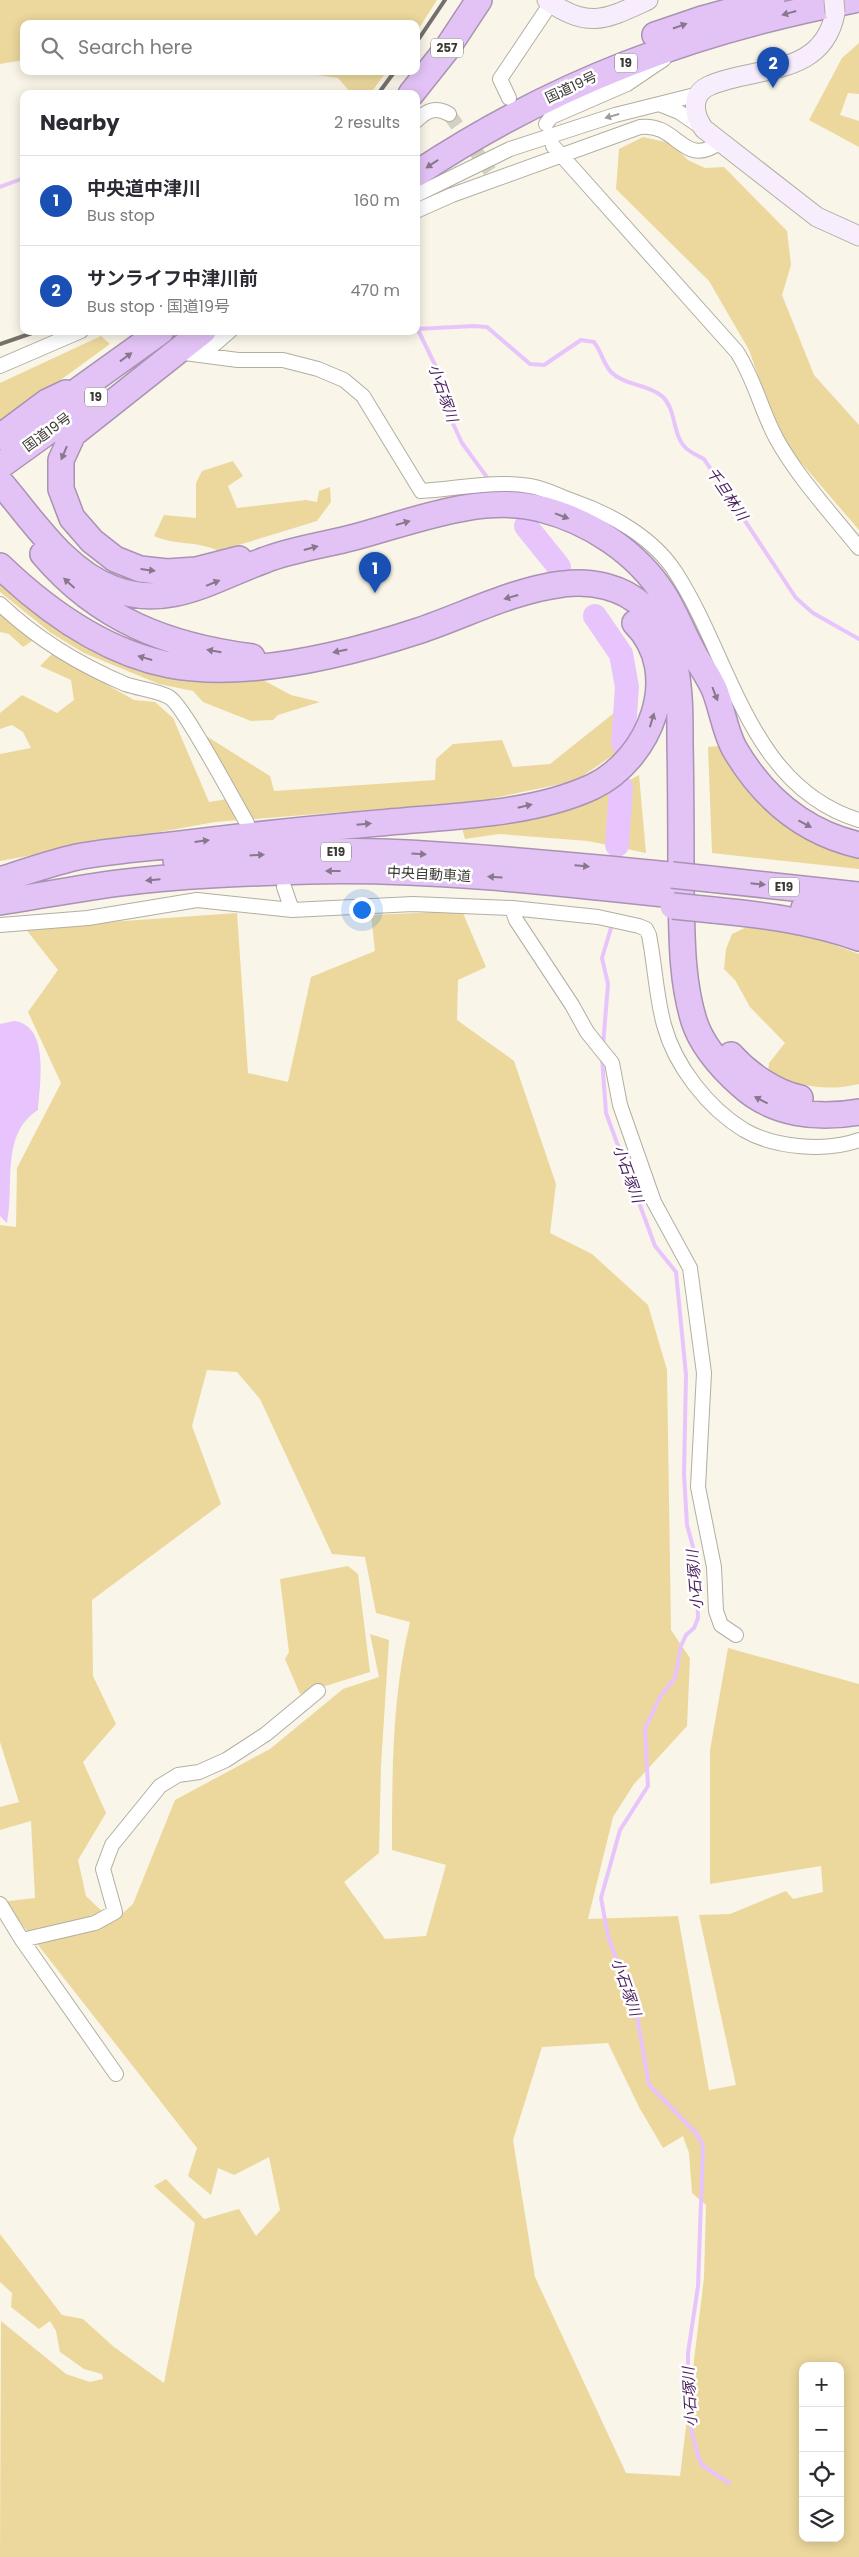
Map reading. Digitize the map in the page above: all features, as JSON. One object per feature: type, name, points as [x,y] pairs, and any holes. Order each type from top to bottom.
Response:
[{"type":"highway","name":"257","points":[[414,90],[446,50],[479,0]]},
{"type":"highway","name":"国道19号","points":[[420,152],[509,98],[570,69],[636,42],[702,19],[772,0]]},
{"type":"highway","name":"国道19号","points":[[420,171],[460,145],[516,113],[644,55],[799,10],[841,4]]},
{"type":"highway","name":"国道19号","points":[[0,445],[99,376],[160,341],[180,335]]},
{"type":"highway","name":"国道19号","points":[[0,466],[160,341]]},
{"type":"highway","points":[[203,343],[160,341],[73,434],[61,460],[61,489],[72,518],[92,541],[115,559],[140,569],[167,572],[196,570],[232,559],[265,560]]},
{"type":"highway","points":[[0,437],[47,402],[99,376]]},
{"type":"highway","points":[[0,482],[68,559],[89,576],[113,589],[138,595],[177,594],[202,588],[265,560],[416,519],[481,506],[509,504],[540,508],[563,516],[612,541],[638,563],[664,594],[714,689],[733,746],[760,786],[800,823],[840,841],[859,845]]},
{"type":"highway","points":[[0,503],[62,577],[80,593],[147,632],[203,649],[297,661]]},
{"type":"highway","points":[[0,566],[27,592],[66,621],[101,641],[139,657],[170,665],[235,670],[297,661],[353,649],[418,630],[490,603],[561,584],[600,584],[621,592],[643,606],[665,636],[676,665],[680,714],[683,966],[695,1024],[725,1071],[750,1094],[777,1108],[810,1116],[837,1116],[859,1112]]},
{"type":"highway","points":[[0,881],[76,857],[260,834],[509,810],[561,798],[593,787],[622,767],[638,749],[650,725],[658,695],[658,672],[651,646],[641,628],[608,599],[584,592],[539,590]]},
{"type":"highway","points":[[676,620],[688,668],[692,717],[696,956],[700,994],[710,1024],[722,1045],[742,1067],[791,1096],[815,1101],[859,1098]]},
{"type":"highway","name":"中央自動車道","points":[[0,881],[153,862],[304,852],[384,852],[446,856],[673,892]]},
{"type":"highway","name":"中央自動車道","points":[[0,902],[120,883],[309,871],[436,873],[673,892],[859,913]]},
{"type":"highway","name":"中央自動車道","points":[[711,896],[859,895]]},
{"type":"highway","points":[[711,896],[830,928],[859,938]]},
{"type":"street","points":[[509,98],[500,79],[552,1],[576,16],[594,20],[610,18],[648,0]]},
{"type":"street","points":[[420,193],[470,166],[510,149],[564,130],[698,94],[711,84],[776,70],[808,56],[822,44],[829,33],[841,4]]},
{"type":"street","points":[[546,124],[551,117],[627,84],[666,58],[709,36]]},
{"type":"street","points":[[698,94],[696,116],[704,129]]},
{"type":"street","points":[[659,104],[679,112],[704,129],[817,218],[859,236]]},
{"type":"street","points":[[420,118],[430,111],[437,109],[449,114]]},
{"type":"street","points":[[420,209],[493,175],[557,151],[649,126],[663,129],[693,152],[707,151],[720,142]]},
{"type":"street","points":[[557,151],[737,352],[750,372],[775,437],[859,548]]},
{"type":"street","points":[[0,366],[72,335]]},
{"type":"street","points":[[203,343],[221,335]]},
{"type":"street","points":[[203,343],[238,360],[283,360],[344,380],[363,396],[421,491],[504,484],[531,486],[592,507],[634,532],[651,545],[676,572],[768,754],[802,790],[823,805],[859,820]]},
{"type":"street","points":[[0,604],[43,641],[78,662],[127,684],[170,697],[184,715],[247,824]]},
{"type":"street","points":[[284,887],[292,910]]},
{"type":"street","points":[[0,925],[88,918],[197,900],[292,910],[413,904],[512,908],[598,917],[639,926],[646,929],[651,942],[664,1027],[693,1083],[716,1108],[745,1130],[793,1145],[828,1148],[859,1140]]},
{"type":"street","points":[[512,908],[516,920],[598,1047],[612,1063],[620,1104],[654,1202],[690,1268],[704,1373],[698,1487],[715,1575],[716,1611],[721,1626],[736,1634]]},
{"type":"street","points":[[22,1940],[95,1923],[114,1912],[103,1869],[112,1845],[160,1786],[178,1775],[199,1772],[226,1760],[266,1734],[318,1691]]},
{"type":"street","points":[[0,1904],[22,1940],[116,2074]]},
{"type":"shaded area","points":[[0,0],[437,0],[420,27],[420,20],[20,20],[20,61],[0,64]]},
{"type":"shaded area","points":[[859,43],[859,94],[848,93],[840,115],[859,121],[859,147],[809,120],[842,58]]},
{"type":"shaded area","points":[[317,75],[384,75],[373,90],[348,90],[338,78]]},
{"type":"shaded area","points":[[643,137],[670,143],[688,160],[705,168],[724,167],[787,231],[791,265],[782,295],[814,375],[859,425],[859,530],[780,438],[749,350],[709,281],[616,189],[619,149]]},
{"type":"shaded area","points":[[101,336],[110,344],[0,424],[0,383]]},
{"type":"shaded area","points":[[233,461],[243,476],[228,486],[237,508],[306,500],[317,502],[319,491],[330,487],[331,502],[317,521],[219,551],[202,545],[170,541],[154,536],[164,515],[196,518],[196,483],[202,471]]},
{"type":"shaded area","points":[[0,575],[55,620],[263,680],[291,695],[320,702],[278,715],[273,720],[251,721],[203,702],[193,691],[159,684],[84,653],[51,633],[0,592]]},
{"type":"shaded area","points":[[0,613],[35,639],[23,647],[9,634],[0,632]]},
{"type":"shaded area","points":[[52,654],[134,700],[155,702],[173,718],[209,802],[240,797],[203,734],[270,776],[274,791],[435,780],[436,759],[453,744],[502,740],[513,767],[550,764],[619,709],[615,754],[575,781],[480,801],[215,822],[0,861],[0,754],[31,748],[23,732],[12,725],[0,729],[0,713],[22,695],[57,713],[74,700],[71,680],[40,666]]},
{"type":"shaded area","points":[[719,746],[743,782],[762,804],[784,822],[804,834],[859,853],[859,869],[712,853],[708,747]]},
{"type":"shaded area","points":[[639,775],[646,853],[588,841],[499,834],[465,839],[462,828],[596,798]]},
{"type":"shaded area","points":[[462,911],[486,967],[458,980],[457,1020],[514,1061],[556,1184],[550,1233],[592,1254],[648,1305],[667,1370],[671,1630],[690,1658],[687,1726],[634,1784],[613,1817],[588,1919],[678,1916],[709,2090],[736,2085],[699,1915],[730,1914],[786,1891],[793,1899],[823,1892],[821,1866],[710,1884],[710,1750],[728,1648],[859,1684],[859,2557],[0,2557],[1,2321],[66,2374],[90,2382],[103,2379],[102,2374],[84,2369],[60,2352],[56,2331],[50,2321],[39,2329],[11,2307],[12,2293],[0,2282],[0,2234],[62,2315],[83,2319],[114,2347],[164,2383],[195,2223],[154,2186],[166,2179],[204,2219],[239,2209],[256,2236],[280,2210],[269,2157],[234,2175],[218,2168],[211,2195],[188,2176],[197,2148],[13,1913],[0,1902],[35,1898],[31,1821],[0,1830],[0,1807],[19,1802],[0,1742],[0,1225],[16,1227],[17,1168],[61,1083],[28,1012],[58,970],[25,928],[237,913],[248,1073],[288,1082],[311,977],[375,951],[371,915]],"holes":[[[207,1370],[237,1372],[260,1399],[332,1554],[365,1557],[376,1613],[410,1622],[396,1706],[392,1850],[446,1865],[426,1936],[385,1939],[344,1882],[379,1853],[381,1766],[389,1640],[370,1634],[379,1677],[343,1689],[270,1749],[175,1800],[133,1904],[113,1922],[86,1896],[78,1860],[106,1813],[83,1762],[116,1724],[93,1676],[92,1600],[221,1504],[192,1426]],[[608,2043],[639,2107],[663,2148],[683,2136],[689,2153],[692,2193],[706,2205],[704,2278],[680,2476],[626,2473],[535,2277],[513,2140],[542,2047]]]},
{"type":"shaded area","points":[[749,926],[799,932],[859,954],[859,1084],[835,1087],[812,1086],[768,1073],[769,1063],[785,1043],[750,1007],[735,980],[724,969],[726,949],[732,934]]},
{"type":"shaded area","points":[[14,1021],[25,1025],[33,1033],[38,1044],[41,1071],[38,1110],[26,1120],[18,1132],[14,1146],[11,1161],[7,1223],[0,1216],[0,1024]]},
{"type":"shaded area","points":[[348,1566],[358,1574],[370,1672],[300,1694],[285,1659],[289,1652],[280,1579]]},
{"type":"waterway","name":"千旦林川","points":[[0,187],[20,180]]},
{"type":"waterway","name":"千旦林川","points":[[420,329],[487,327],[530,364],[544,365],[581,340],[594,342],[604,362],[617,377],[651,390],[663,397],[671,409],[682,444],[704,459],[796,598],[813,613],[859,639]]},
{"type":"waterway","name":"小石塚川","points":[[420,334],[440,375],[448,413],[462,443],[489,480]]},
{"type":"waterway","name":"小石塚川","points":[[526,526],[559,567]]},
{"type":"waterway","name":"小石塚川","points":[[595,616],[621,654],[627,687],[623,743]]},
{"type":"waterway","name":"小石塚川","points":[[617,845],[621,787]]},
{"type":"waterway","name":"小石塚川","points":[[603,1046],[608,984],[602,958],[611,928]]},
{"type":"waterway","name":"小石塚川","points":[[602,1058],[606,1113],[655,1246],[676,1272],[686,1375],[684,1474],[687,1525],[696,1558],[698,1618],[694,1628],[686,1635],[681,1646],[675,1678],[660,1697],[645,1728],[648,1786],[620,1830],[601,1898],[608,1936],[637,2016],[649,2085],[697,2134],[703,2146],[698,2286],[688,2353],[688,2395],[692,2433],[699,2459],[702,2465],[729,2483]]},
{"type":"tunnel","points":[[449,114],[490,171]]},
{"type":"railway","points":[[420,37],[445,0]]},
{"type":"railway","points":[[381,90],[392,75]]},
{"type":"railway","points":[[0,344],[26,335]]},
{"type":"place","name":"サンライフ中津川前","points":[[773,88]]},
{"type":"place","name":"中央道中津川","points":[[375,593]]}]
